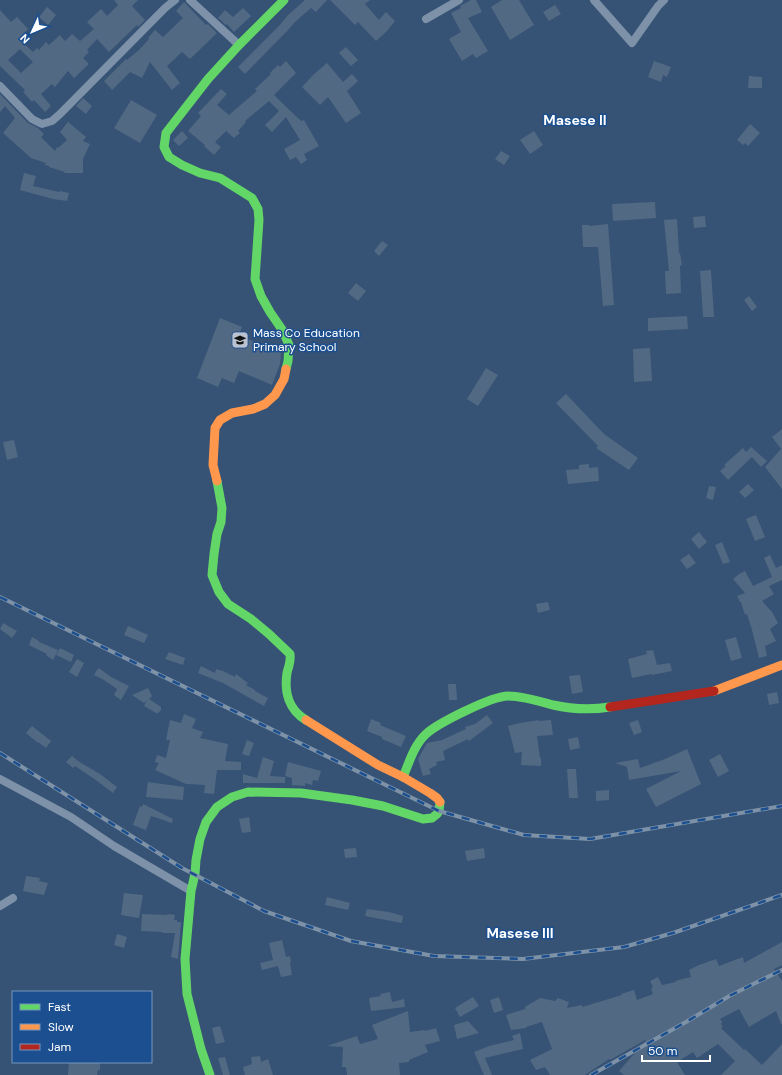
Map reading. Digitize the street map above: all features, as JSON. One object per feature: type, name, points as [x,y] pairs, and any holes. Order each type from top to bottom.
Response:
[{"type":"street","points":[[0,86],[32,119],[42,124],[52,121],[165,8],[175,0]]},
{"type":"street","points":[[190,0],[239,45]]},
{"type":"street","points":[[210,1075],[201,1049],[187,994],[185,959],[191,891],[200,839],[206,822],[217,807],[232,797],[248,792],[302,793],[384,806],[423,819],[432,818],[437,814],[441,804],[439,800],[430,792],[378,765],[295,713],[289,704],[286,688],[290,654],[251,619],[228,604],[219,592],[212,575],[222,508],[213,465],[215,428],[220,420],[232,413],[254,409],[265,404],[275,395],[284,379],[288,361],[289,345],[283,331],[261,296],[255,279],[259,220],[258,209],[252,198],[220,178],[200,173],[182,165],[169,157],[164,147],[166,133],[208,79],[239,45],[284,0]]},
{"type":"street","points":[[426,19],[459,0]]},
{"type":"street","points":[[594,0],[632,43],[658,6],[664,0]]},
{"type":"street","points":[[403,777],[413,753],[426,734],[438,726],[486,702],[507,696],[536,700],[577,710],[606,708],[715,691],[782,665]]},
{"type":"street","points":[[0,779],[71,817],[114,846],[191,891]]},
{"type":"street","points":[[0,906],[13,898]]},
{"type":"building","points":[[114,0],[138,0],[132,6],[145,20],[138,27],[137,25],[109,52],[97,39],[87,50],[89,52],[83,58],[89,64],[74,78],[68,71],[55,87],[52,84],[41,94],[51,106],[45,112],[34,100],[32,102],[23,92],[25,90],[0,66],[0,10],[11,22],[17,17],[28,29],[19,39],[33,52],[37,48],[39,50],[46,42],[49,45],[60,35],[65,41],[72,34],[80,41],[94,29],[87,22],[101,9],[107,16],[118,5]],"holes":[[[20,49],[33,62],[21,73],[8,60]]]},
{"type":"building","points":[[304,0],[327,0],[316,12],[311,8],[295,22],[245,74],[238,67]]},
{"type":"building","points":[[330,0],[370,0],[365,4],[379,20],[386,12],[395,21],[376,41],[358,22],[355,25]]},
{"type":"building","points":[[471,0],[476,0],[482,12],[468,18],[488,51],[476,58],[473,54],[462,61],[449,39],[461,32],[451,13],[461,8],[460,6]]},
{"type":"building","points":[[502,0],[519,0],[534,25],[510,40],[491,7]]},
{"type":"building","points":[[184,2],[206,25],[208,24],[217,33],[190,59],[182,52],[167,66],[180,83],[172,90],[150,62],[142,78],[130,72],[112,90],[104,81],[126,59],[127,60],[140,49],[155,30],[163,37],[183,18],[176,11]]},
{"type":"building","points":[[555,5],[561,14],[549,21],[543,12]]},
{"type":"building","points":[[47,7],[56,15],[48,25],[39,17]]},
{"type":"building","points":[[243,8],[251,16],[234,32],[227,24],[226,25],[218,18],[225,10],[233,17]]},
{"type":"building","points":[[346,47],[358,60],[351,66],[339,53]]},
{"type":"building","points":[[286,61],[296,73],[274,95],[301,121],[304,120],[319,146],[304,154],[307,160],[301,164],[296,157],[290,160],[284,149],[300,140],[286,117],[272,132],[265,125],[279,111],[269,101],[245,121],[246,122],[238,131],[240,133],[234,138],[226,131],[215,142],[221,147],[214,155],[204,146],[205,145],[188,131],[201,116],[198,113],[221,89],[227,94],[217,105],[229,115],[257,91],[255,89],[278,65],[280,67]]},
{"type":"building","points":[[654,61],[671,67],[667,77],[663,75],[661,82],[648,77]]},
{"type":"building","points":[[327,63],[343,82],[352,74],[358,81],[347,91],[361,113],[346,123],[328,97],[320,105],[302,87]]},
{"type":"building","points":[[749,76],[762,77],[762,88],[748,88]]},
{"type":"building","points":[[0,94],[28,123],[38,128],[44,134],[41,137],[55,151],[57,147],[58,148],[67,140],[60,132],[68,122],[86,137],[83,141],[90,144],[83,159],[83,173],[64,173],[65,172],[45,165],[46,163],[31,158],[3,133],[15,118],[5,106],[0,112]]},
{"type":"building","points":[[83,98],[92,106],[86,114],[76,106]]},
{"type":"building","points":[[131,100],[157,115],[140,143],[114,128]]},
{"type":"building","points":[[750,124],[760,133],[748,146],[745,143],[743,145],[737,140]]},
{"type":"building","points":[[182,131],[188,138],[179,146],[173,140]]},
{"type":"building","points":[[534,131],[543,145],[530,154],[520,140]]},
{"type":"building","points":[[501,151],[510,156],[504,165],[495,159]]},
{"type":"building","points":[[24,173],[36,176],[33,186],[69,193],[67,201],[53,199],[20,190]]},
{"type":"building","points":[[655,202],[656,218],[613,221],[612,204]]},
{"type":"building","points":[[705,216],[706,227],[694,228],[693,217]]},
{"type":"building","points":[[677,219],[679,253],[682,265],[680,266],[681,293],[666,294],[665,271],[669,271],[664,220]]},
{"type":"building","points":[[608,224],[614,305],[603,306],[598,247],[583,247],[582,225],[589,226]]},
{"type":"building","points":[[382,241],[388,245],[379,256],[374,251]]},
{"type":"building","points":[[711,270],[714,317],[703,317],[700,271]]},
{"type":"building","points":[[356,283],[366,291],[358,301],[348,293]]},
{"type":"building","points":[[749,296],[757,307],[752,311],[744,300]]},
{"type":"building","points":[[687,316],[688,329],[648,331],[648,318]]},
{"type":"building","points":[[220,318],[242,327],[239,335],[281,353],[280,364],[272,385],[239,371],[234,383],[222,378],[218,387],[197,378]]},
{"type":"building","points":[[650,348],[652,381],[634,382],[633,349]]},
{"type":"building","points":[[486,368],[498,375],[478,406],[467,399]]},
{"type":"building","points":[[566,394],[604,434],[638,458],[629,470],[596,448],[598,446],[556,403]]},
{"type":"building","points":[[782,429],[782,489],[765,467],[781,449],[772,437]]},
{"type":"building","points":[[14,440],[18,457],[7,460],[3,442]]},
{"type":"building","points":[[751,447],[767,461],[761,467],[752,457],[728,480],[720,471],[726,466],[724,465],[743,448],[746,452]]},
{"type":"building","points":[[589,464],[589,468],[598,467],[599,481],[568,484],[566,470],[579,469],[579,465]]},
{"type":"building","points":[[748,484],[754,490],[745,498],[739,492]]},
{"type":"building","points":[[709,486],[716,487],[713,500],[706,498]]},
{"type":"building","points":[[756,515],[765,537],[755,541],[746,519]]},
{"type":"building","points":[[699,532],[707,542],[699,549],[691,539]]},
{"type":"building","points":[[722,542],[730,562],[723,564],[715,545]]},
{"type":"building","points":[[689,554],[696,563],[687,569],[680,560]]},
{"type":"building","points":[[770,555],[776,568],[782,565],[782,580],[769,586],[774,594],[762,601],[772,612],[778,623],[770,629],[776,641],[765,646],[767,656],[759,658],[747,614],[745,615],[741,602],[737,596],[745,593],[733,579],[745,571],[753,586],[772,577],[764,558]]},
{"type":"building","points":[[548,602],[550,610],[538,613],[536,604]]},
{"type":"building","points":[[3,623],[17,631],[12,638],[0,629]]},
{"type":"building","points":[[128,626],[148,635],[144,643],[124,635]]},
{"type":"building","points":[[32,637],[39,642],[58,650],[53,660],[46,655],[47,654],[29,645]]},
{"type":"building","points":[[736,637],[742,658],[731,661],[725,640]]},
{"type":"building","points":[[60,648],[74,655],[71,662],[56,655]]},
{"type":"building","points":[[653,650],[657,665],[670,663],[672,671],[632,678],[628,659],[647,654],[646,651]]},
{"type":"building","points":[[169,652],[185,658],[183,665],[165,659]]},
{"type":"building","points":[[77,659],[84,663],[77,677],[69,672]]},
{"type":"building","points":[[201,666],[215,673],[216,669],[235,677],[236,674],[248,683],[246,685],[268,698],[264,706],[223,683],[198,673]]},
{"type":"building","points":[[99,668],[111,677],[129,686],[121,700],[114,695],[117,689],[94,675]]},
{"type":"building","points":[[580,675],[583,692],[572,694],[569,676]]},
{"type":"building","points":[[448,684],[456,684],[457,700],[449,700]]},
{"type":"building","points":[[148,688],[152,696],[149,699],[161,707],[161,710],[158,713],[144,706],[147,700],[144,703],[132,695]]},
{"type":"building","points":[[777,692],[779,703],[769,705],[767,694]]},
{"type":"building","points":[[184,714],[196,719],[192,728],[203,732],[200,738],[228,744],[225,761],[241,762],[241,770],[217,770],[214,794],[204,793],[205,785],[186,784],[155,770],[159,763],[155,762],[157,755],[166,758],[170,740],[166,740],[170,720],[181,723]]},
{"type":"building","points":[[487,715],[493,723],[469,741],[468,739],[443,751],[445,760],[436,762],[437,765],[429,769],[431,774],[423,776],[418,759],[427,743],[442,740],[466,729],[465,727],[475,724]]},
{"type":"building","points":[[371,719],[381,723],[380,725],[406,736],[401,747],[367,731]]},
{"type":"building","points":[[539,720],[551,720],[553,735],[537,736],[541,766],[521,765],[522,752],[515,753],[508,726]]},
{"type":"building","points":[[638,720],[642,732],[634,735],[629,723]]},
{"type":"building","points":[[32,726],[51,741],[46,748],[26,733]]},
{"type":"building","points":[[578,737],[580,748],[570,750],[568,739]]},
{"type":"building","points":[[247,740],[254,743],[249,756],[242,754]]},
{"type":"building","points":[[687,749],[701,784],[656,807],[646,789],[681,771],[629,780],[627,767],[615,763],[638,759],[640,768]]},
{"type":"building","points":[[720,754],[729,771],[718,777],[709,760]]},
{"type":"building","points":[[72,756],[117,787],[113,793],[75,766],[73,768],[66,762]]},
{"type":"building","points":[[263,757],[274,761],[270,776],[285,777],[285,783],[243,783],[243,774],[257,778]]},
{"type":"building","points":[[288,762],[321,771],[318,781],[313,780],[312,785],[305,783],[305,786],[292,785],[292,778],[285,776]]},
{"type":"building","points":[[567,769],[576,769],[578,798],[569,798]]},
{"type":"building","points":[[148,782],[184,787],[183,800],[146,797]]},
{"type":"building","points":[[609,790],[609,800],[596,801],[596,791]]},
{"type":"building","points":[[143,804],[173,819],[172,823],[151,816],[146,830],[133,825],[140,806],[142,807]]},
{"type":"building","points":[[249,817],[251,832],[242,833],[239,819]]},
{"type":"building","points":[[356,848],[357,857],[345,858],[344,849]]},
{"type":"building","points":[[484,848],[485,858],[467,861],[465,851]]},
{"type":"building","points":[[26,876],[40,878],[39,881],[48,883],[44,895],[23,891]]},
{"type":"building","points":[[124,893],[143,895],[139,918],[121,915]]},
{"type":"building","points":[[327,897],[350,903],[348,910],[325,905]]},
{"type":"building","points":[[367,909],[389,912],[403,916],[402,923],[365,916]]},
{"type":"building","points":[[142,914],[175,915],[174,920],[181,922],[178,959],[171,957],[175,933],[141,931]]},
{"type":"building","points":[[117,934],[127,937],[124,948],[114,945]]},
{"type":"building","points":[[282,940],[286,957],[290,956],[292,975],[281,977],[278,966],[262,970],[260,963],[273,960],[269,943]]},
{"type":"building","points":[[782,942],[782,965],[774,969],[782,981],[782,1024],[776,1011],[749,1027],[739,1009],[720,1019],[723,1027],[721,1028],[762,1065],[782,1044],[782,1075],[721,1075],[735,1061],[718,1044],[697,1058],[693,1052],[677,1062],[685,1075],[624,1075],[619,1071],[647,1039],[610,1060],[609,1059],[585,1075],[550,1075],[545,1067],[536,1070],[530,1060],[552,1049],[542,1022],[526,1028],[511,1030],[506,1015],[525,1009],[525,1007],[540,998],[555,1001],[558,998],[569,1002],[567,1008],[582,1005],[582,1007],[634,990],[637,1000],[653,994],[651,988],[653,987],[650,981],[658,977],[662,985],[691,977],[689,970],[716,959],[719,966],[743,957],[744,963]]},
{"type":"building","points":[[390,992],[392,1002],[404,999],[405,1007],[371,1011],[369,998],[381,996],[380,994]]},
{"type":"building","points":[[473,997],[479,1006],[460,1017],[455,1008]]},
{"type":"building","points":[[499,997],[503,1010],[494,1013],[490,1000]]},
{"type":"building","points":[[408,1011],[410,1032],[425,1031],[436,1028],[440,1041],[425,1045],[428,1052],[409,1060],[409,1062],[399,1063],[400,1075],[347,1075],[346,1067],[342,1067],[343,1047],[327,1046],[357,1036],[360,1044],[378,1039],[372,1025]]},
{"type":"building","points":[[468,1021],[479,1033],[457,1039],[454,1025]]},
{"type":"building","points":[[220,1026],[225,1042],[216,1044],[212,1028]]},
{"type":"building","points":[[520,1033],[523,1049],[485,1058],[492,1075],[484,1075],[474,1052],[489,1046],[514,1040],[512,1036]]},
{"type":"building","points":[[260,1056],[261,1062],[268,1059],[273,1075],[245,1075],[243,1067],[252,1064],[251,1057]]},
{"type":"building","points":[[225,1057],[230,1075],[223,1075],[218,1058]]},
{"type":"building","points":[[69,1063],[100,1063],[100,1070],[98,1070],[97,1075],[68,1075]]},
{"type":"railway","points":[[0,597],[439,811],[524,835],[590,839],[782,806]]},
{"type":"railway","points":[[0,753],[182,868],[264,911],[351,941],[434,956],[523,959],[624,947],[673,933],[782,895]]},
{"type":"railway","points":[[591,1075],[731,995],[782,970]]},
{"type":"traffic: fast","points":[[284,0],[239,45],[208,79],[166,133],[164,147],[169,157],[182,165],[200,173],[220,178],[252,198],[258,209],[259,220],[255,279],[261,296],[283,331],[289,345],[286,369]]},
{"type":"traffic: fast","points":[[217,481],[222,508],[212,575],[219,592],[228,604],[251,619],[290,654],[290,662],[286,680],[287,694],[295,711],[306,720]]},
{"type":"traffic: fast","points":[[403,777],[418,743],[426,734],[453,717],[490,700],[500,697],[513,696],[553,705],[581,709],[610,707]]},
{"type":"traffic: fast","points":[[210,1075],[201,1049],[187,994],[185,959],[191,891],[200,839],[206,822],[217,807],[232,797],[248,792],[301,793],[383,806],[423,819],[432,818],[437,814],[439,811],[440,802]]},
{"type":"traffic: slow","points":[[217,481],[213,465],[215,428],[220,420],[232,413],[253,409],[265,404],[275,395],[284,379],[286,369]]},
{"type":"traffic: slow","points":[[714,691],[782,665]]},
{"type":"traffic: slow","points":[[306,720],[378,765],[403,777],[430,793],[440,802]]},
{"type":"traffic: jam","points":[[610,707],[714,691]]},
{"type":"place","name":"Mass Co Education Primary School","points":[[240,340]]},
{"type":"district","name":"Masese II","points":[[575,120]]},
{"type":"district","name":"Masese III","points":[[520,933]]}]
